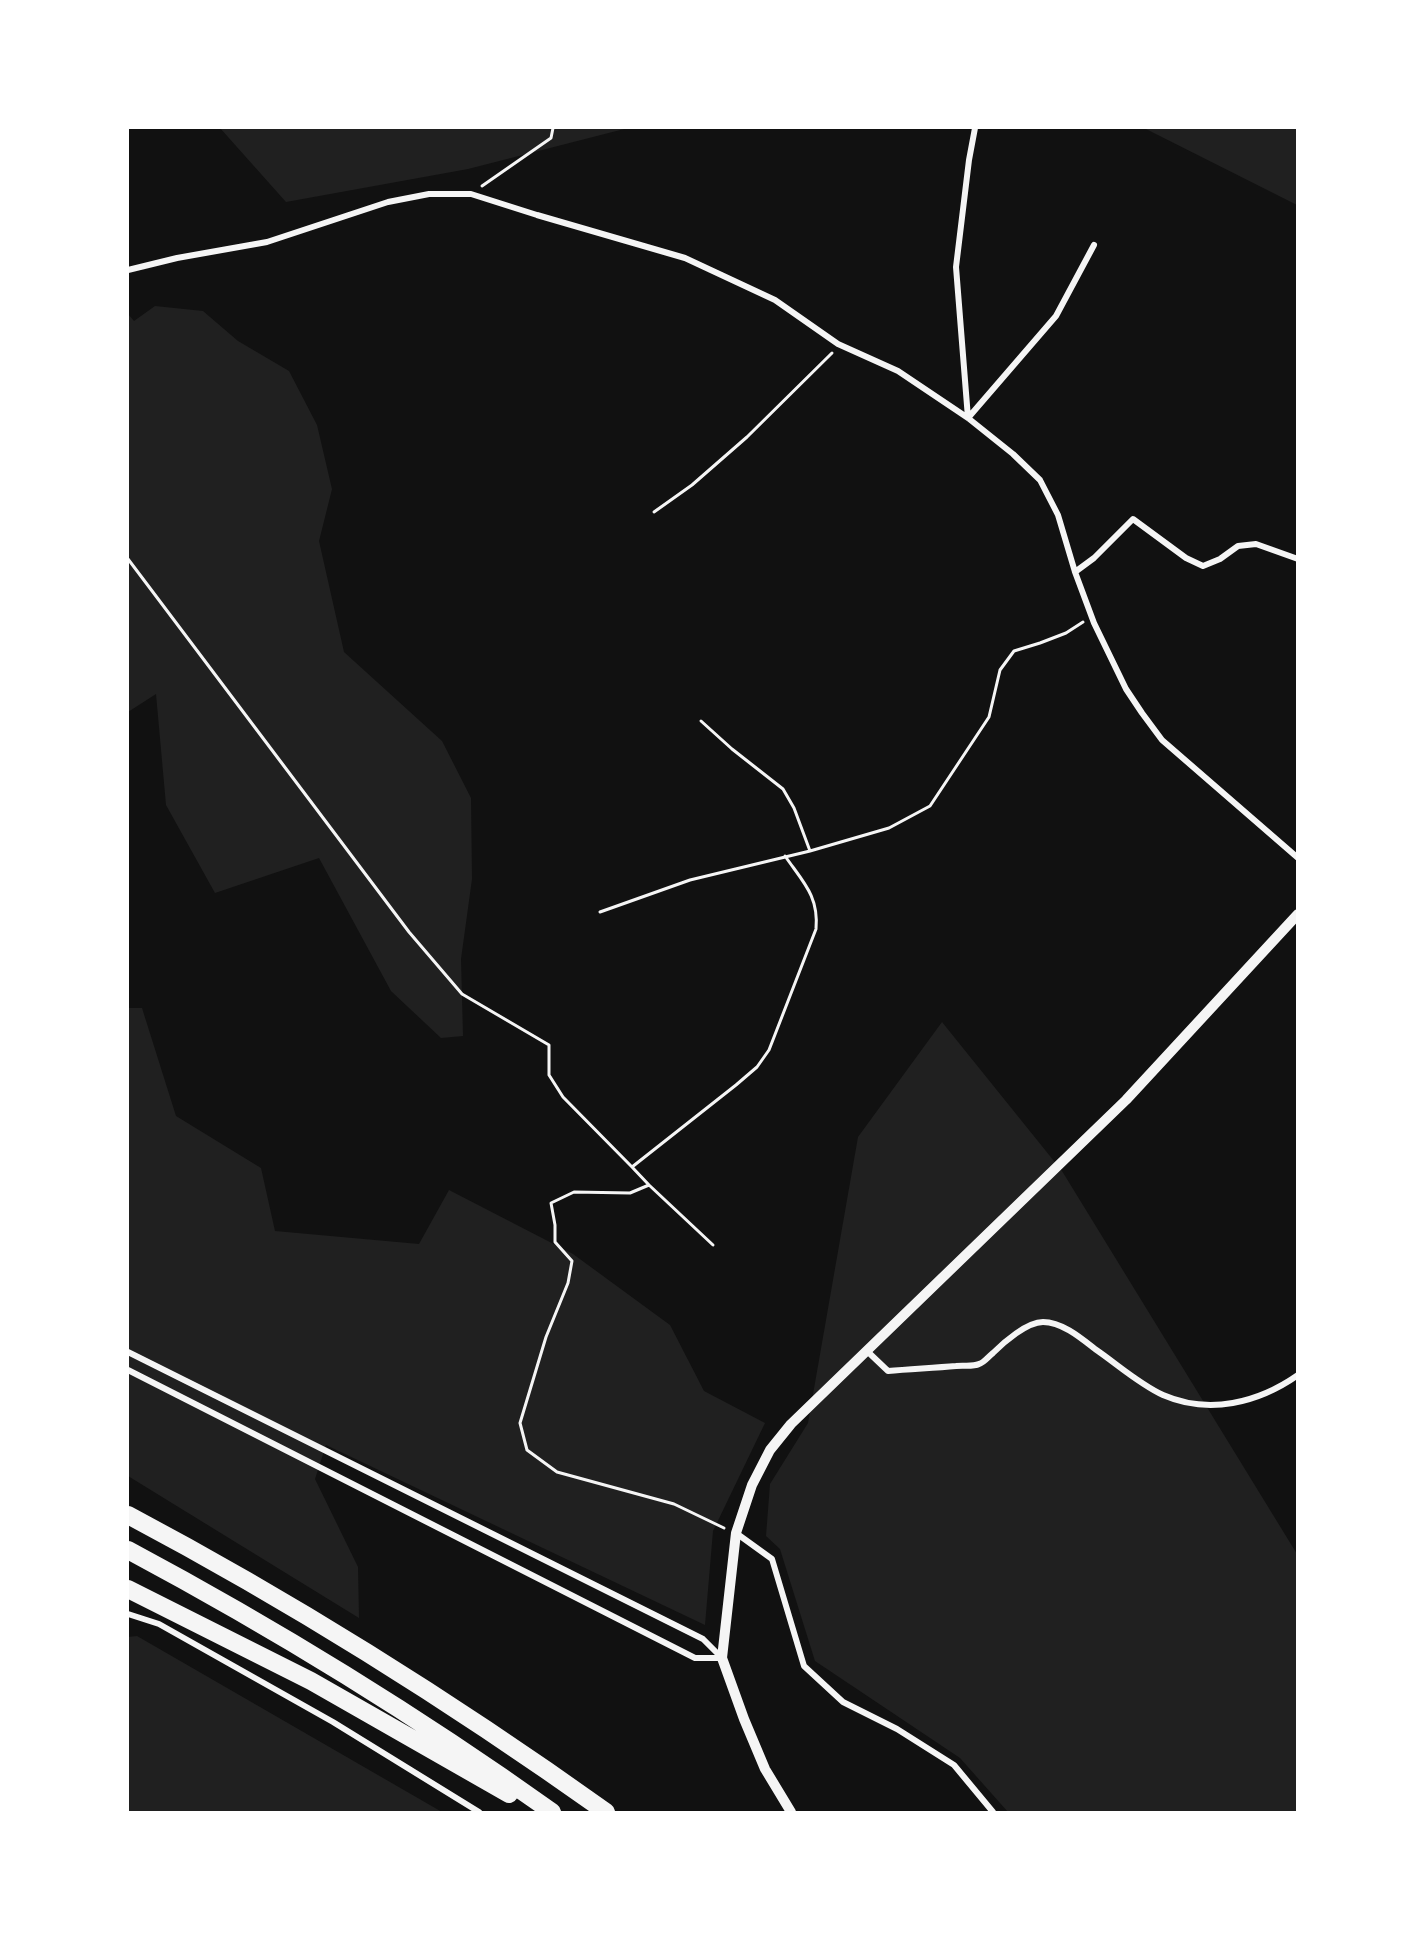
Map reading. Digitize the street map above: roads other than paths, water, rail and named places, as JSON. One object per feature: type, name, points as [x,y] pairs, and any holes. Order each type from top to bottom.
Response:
[{"type":"highway","points":[[128,1504],[205,1556]]},
{"type":"highway","points":[[128,1515],[205,1556],[331,1630],[507,1743],[606,1812]]},
{"type":"highway","points":[[128,1550],[194,1585],[322,1661],[491,1769],[552,1812]]},
{"type":"highway","points":[[128,1589],[311,1681],[542,1812]]},
{"type":"street","points":[[968,418],[956,267],[975,128]]},
{"type":"street","points":[[128,270],[177,258],[267,242],[388,202],[429,194],[471,194],[685,258],[775,300],[838,344],[898,370],[968,418],[1013,454],[1040,480],[1058,515],[1091,616],[1126,689],[1162,740],[1298,858]]},
{"type":"street","points":[[968,418],[1056,316],[1094,245]]},
{"type":"street","points":[[1075,572],[1094,558],[1133,519],[1186,558],[1203,566],[1220,559],[1239,546],[1256,544],[1298,559]]},
{"type":"street","points":[[722,1658],[736,1533],[752,1485],[770,1450],[791,1424],[1126,1100],[1298,914]]},
{"type":"street","points":[[867,1352],[888,1371],[980,1364],[1007,1339],[1040,1322],[1054,1323],[1079,1337],[1163,1395],[1191,1403],[1211,1406],[1231,1404],[1257,1397],[1298,1375]]},
{"type":"street","points":[[128,1352],[703,1639],[722,1658],[765,1769],[790,1812]]},
{"type":"street","points":[[128,1370],[695,1658],[722,1658]]},
{"type":"street","points":[[736,1533],[772,1559],[804,1666],[843,1702],[897,1729],[954,1766],[993,1812]]},
{"type":"street","points":[[128,1614],[170,1630],[333,1722],[479,1812]]}]
